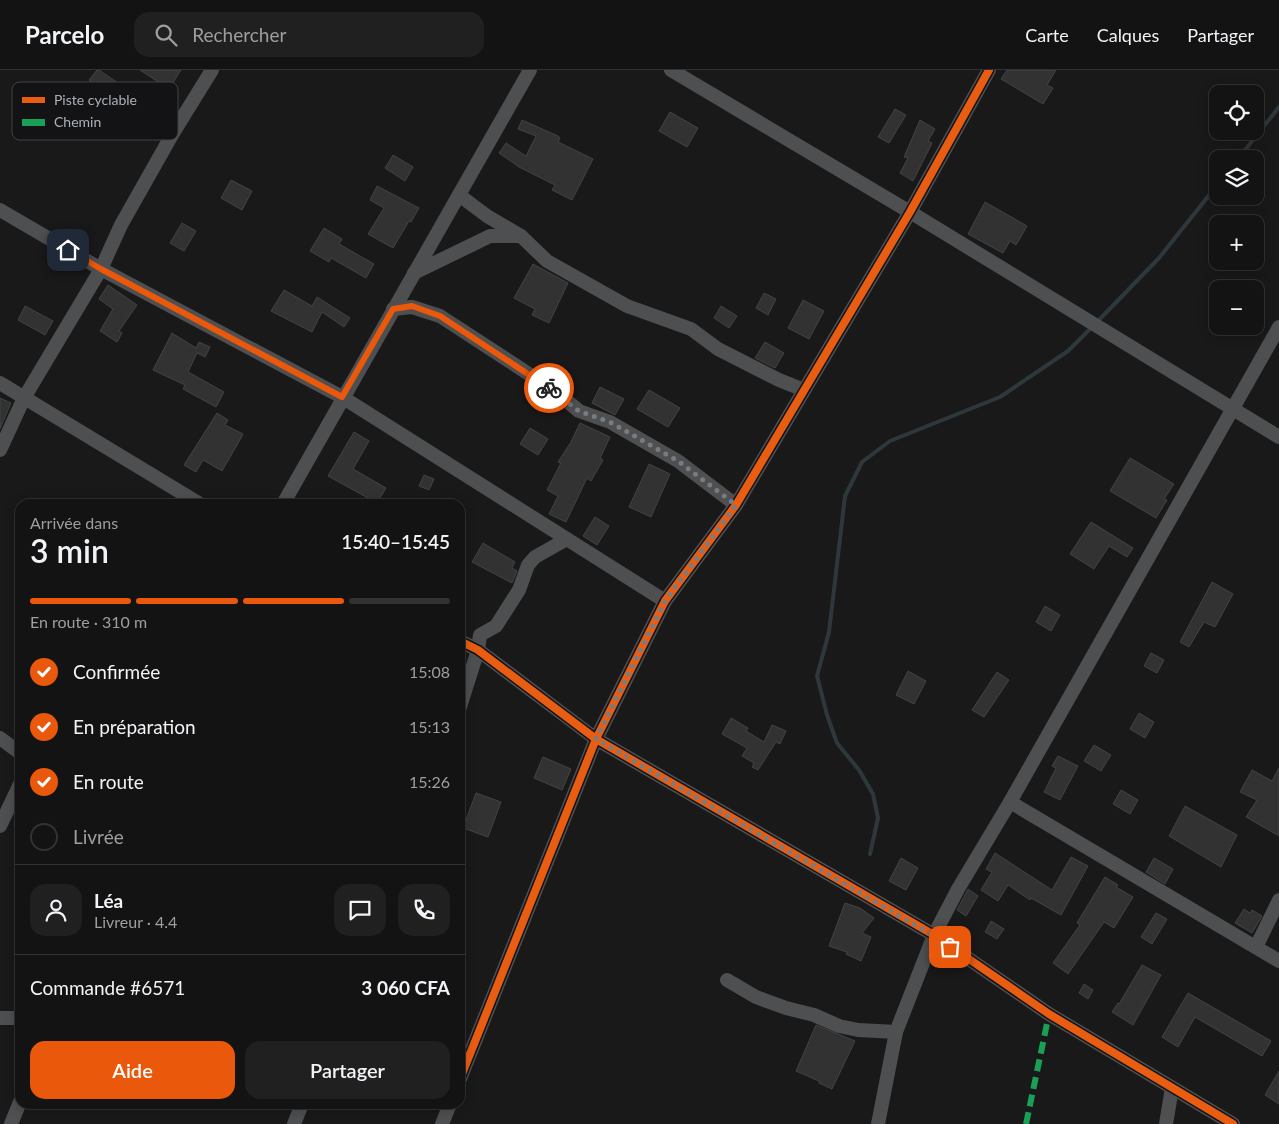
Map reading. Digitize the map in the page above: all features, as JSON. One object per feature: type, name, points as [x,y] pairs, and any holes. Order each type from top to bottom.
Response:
[{"type":"street","points":[[178,126],[212,70]]},
{"type":"street","points":[[286,499],[342,397],[530,70]]},
{"type":"street","points":[[671,70],[910,212],[1279,437]]},
{"type":"street","points":[[465,1066],[596,739],[665,601],[736,505],[910,212],[989,70]]},
{"type":"street","points":[[0,450],[24,398],[101,269],[121,225],[170,140]]},
{"type":"street","points":[[459,195],[487,216],[521,236],[547,261],[627,306],[691,329],[718,349],[779,380],[804,390]]},
{"type":"street","points":[[0,210],[101,269],[342,397],[665,601]]},
{"type":"street","points":[[414,273],[490,236],[521,236]]},
{"type":"street","points":[[393,309],[412,306],[440,316],[555,391],[579,411],[610,422],[678,461],[736,505]]},
{"type":"street","points":[[878,1124],[896,1032],[934,936],[958,889],[1010,802],[1279,326]]},
{"type":"street","points":[[0,384],[192,499]]},
{"type":"street","points":[[465,691],[478,650],[480,635],[496,626],[519,590],[528,565],[535,557],[567,540]]},
{"type":"street","points":[[465,644],[478,650],[596,739],[934,936],[1049,1014],[1233,1124]]},
{"type":"street","points":[[0,738],[15,749]]},
{"type":"street","points":[[0,826],[15,794]]},
{"type":"street","points":[[1010,802],[1279,961]]},
{"type":"street","points":[[1256,947],[1279,900]]},
{"type":"street","points":[[727,980],[756,997],[786,1008],[814,1015],[839,1026],[858,1030],[896,1032]]},
{"type":"street","points":[[0,1018],[15,1018]]},
{"type":"street","points":[[1166,1124],[1172,1088]]},
{"type":"street","points":[[12,1124],[17,1109]]},
{"type":"street","points":[[294,1124],[300,1109]]},
{"type":"street","points":[[442,1124],[448,1109]]},
{"type":"building","points":[[99,70],[117,82],[92,82],[89,80]]},
{"type":"building","points":[[140,70],[181,70],[173,82],[158,82]]},
{"type":"building","points":[[1007,70],[1056,70],[1047,85],[1053,88],[1043,104],[1001,79]]},
{"type":"building","points":[[895,109],[906,115],[889,143],[878,137]]},
{"type":"building","points":[[670,112],[698,128],[687,147],[659,131]]},
{"type":"building","points":[[522,120],[558,136],[560,138],[558,142],[593,159],[572,200],[552,190],[555,185],[519,167],[499,153],[506,143],[526,156],[536,136],[518,129]]},
{"type":"building","points":[[920,120],[935,129],[928,141],[932,143],[913,181],[900,173],[908,158],[904,157]]},
{"type":"building","points":[[393,155],[413,167],[405,181],[385,168]]},
{"type":"building","points":[[231,180],[252,191],[242,210],[221,198]]},
{"type":"building","points":[[377,186],[419,208],[393,248],[368,234],[384,208],[370,200]]},
{"type":"building","points":[[985,202],[1027,226],[1016,245],[1010,241],[1003,253],[968,234]]},
{"type":"building","points":[[182,223],[196,231],[184,251],[170,243]]},
{"type":"building","points":[[324,228],[342,239],[339,244],[374,264],[366,278],[331,258],[329,262],[310,251]]},
{"type":"building","points":[[533,264],[568,283],[549,323],[532,315],[535,309],[514,298]]},
{"type":"building","points":[[108,285],[137,305],[119,331],[122,333],[117,342],[100,331],[113,309],[99,299]]},
{"type":"building","points":[[284,290],[312,306],[317,297],[350,318],[344,327],[322,312],[312,332],[271,311]]},
{"type":"building","points":[[764,293],[776,299],[768,315],[756,308]]},
{"type":"building","points":[[803,300],[824,311],[809,339],[788,328]]},
{"type":"building","points":[[25,306],[53,321],[45,335],[18,320]]},
{"type":"building","points":[[721,306],[737,316],[729,328],[714,318]]},
{"type":"building","points":[[172,333],[196,348],[199,342],[210,347],[205,357],[197,353],[188,372],[224,392],[216,407],[183,389],[185,385],[153,370]]},
{"type":"building","points":[[765,342],[784,353],[775,368],[755,358]]},
{"type":"building","points":[[600,387],[624,399],[615,415],[592,403]]},
{"type":"building","points":[[649,390],[680,408],[668,427],[637,409]]},
{"type":"building","points":[[0,398],[11,403],[0,429]]},
{"type":"building","points":[[217,413],[228,420],[225,425],[243,434],[222,471],[203,460],[196,472],[184,465]]},
{"type":"building","points":[[580,423],[610,437],[600,458],[603,460],[591,481],[587,478],[566,522],[549,514],[558,496],[547,490],[561,463],[558,462]]},
{"type":"building","points":[[530,428],[548,439],[538,455],[520,444]]},
{"type":"building","points":[[354,432],[369,441],[353,469],[386,488],[379,499],[370,499],[328,476]]},
{"type":"building","points":[[1130,458],[1174,484],[1164,499],[1167,500],[1156,518],[1110,491]]},
{"type":"building","points":[[649,464],[670,474],[651,517],[629,507]]},
{"type":"building","points":[[424,475],[434,479],[429,490],[419,486]]},
{"type":"building","points":[[595,517],[609,526],[597,545],[583,536]]},
{"type":"building","points":[[1091,522],[1133,548],[1127,557],[1109,546],[1094,569],[1070,554]]},
{"type":"building","points":[[483,543],[515,562],[512,568],[517,571],[512,583],[472,562]]},
{"type":"building","points":[[1212,582],[1233,594],[1215,627],[1204,622],[1189,647],[1180,642]]},
{"type":"building","points":[[1045,606],[1060,615],[1051,631],[1036,622]]},
{"type":"building","points":[[1151,653],[1164,660],[1157,673],[1144,666]]},
{"type":"building","points":[[908,671],[926,681],[914,704],[896,695]]},
{"type":"building","points":[[997,672],[1009,680],[984,717],[972,710]]},
{"type":"building","points":[[1139,713],[1154,722],[1145,738],[1130,729]]},
{"type":"building","points":[[731,718],[748,728],[746,731],[764,742],[772,725],[786,731],[780,744],[776,742],[758,770],[752,767],[754,763],[742,756],[747,748],[722,734]]},
{"type":"building","points":[[1094,745],[1111,755],[1101,771],[1084,761]]},
{"type":"building","points":[[1058,756],[1078,766],[1060,800],[1044,792],[1056,768],[1052,766]]},
{"type":"building","points":[[543,757],[571,769],[562,790],[534,778]]},
{"type":"building","points":[[1279,768],[1279,836],[1246,817],[1257,800],[1240,792],[1252,770],[1272,781]]},
{"type":"building","points":[[1121,790],[1138,800],[1130,814],[1113,804]]},
{"type":"building","points":[[476,793],[501,802],[488,837],[465,829],[465,823]]},
{"type":"building","points":[[1185,806],[1237,835],[1221,867],[1169,836]]},
{"type":"building","points":[[995,853],[1052,890],[1071,857],[1088,866],[1061,915],[1031,898],[1030,900],[1008,885],[998,901],[981,890],[992,872],[986,869]]},
{"type":"building","points":[[901,858],[918,868],[906,890],[889,881]]},
{"type":"building","points":[[1154,858],[1173,869],[1165,884],[1146,872]]},
{"type":"building","points":[[1105,877],[1118,885],[1116,887],[1133,897],[1114,928],[1104,922],[1068,974],[1053,963],[1080,925],[1077,923]]},
{"type":"building","points":[[968,889],[978,896],[966,916],[957,910]]},
{"type":"building","points":[[845,903],[860,908],[874,918],[862,933],[871,937],[861,961],[846,954],[847,952],[829,946]]},
{"type":"building","points":[[1244,909],[1250,913],[1252,910],[1262,916],[1252,933],[1235,923]]},
{"type":"building","points":[[1156,913],[1167,919],[1152,944],[1141,937]]},
{"type":"building","points":[[991,921],[1004,929],[997,939],[985,932]]},
{"type":"building","points":[[1142,965],[1161,975],[1133,1025],[1112,1012],[1119,1004]]},
{"type":"building","points":[[1084,984],[1093,990],[1088,999],[1079,993]]},
{"type":"building","points":[[1188,993],[1271,1041],[1262,1056],[1195,1017],[1178,1047],[1162,1037]]},
{"type":"building","points":[[816,1025],[855,1041],[832,1089],[796,1071]]},
{"type":"building","points":[[1279,1071],[1279,1104],[1265,1095]]},
{"type":"waterway","points":[[1245,150],[1279,107]]},
{"type":"waterway","points":[[1097,322],[1159,258],[1209,195]]},
{"type":"waterway","points":[[870,854],[878,818],[873,794],[859,770],[837,743],[827,715],[817,676],[829,632],[845,496],[862,462],[890,441],[1000,397],[1068,351],[1092,327]]},
{"type":"marked path","points":[[1026,1124],[1049,1014]]},
{"type":"cycle path","points":[[465,1066],[596,739],[665,601],[736,505],[910,212],[989,70]]},
{"type":"cycle path","points":[[465,644],[478,650],[596,739],[934,935],[1049,1014],[1233,1124]]},
{"type":"way so far","points":[[549,388],[579,411],[610,422],[678,461],[736,505],[665,601],[596,739],[950,947]]},
{"type":"route","points":[[68,250],[342,397],[393,309],[412,306],[440,316],[549,388]]}]
